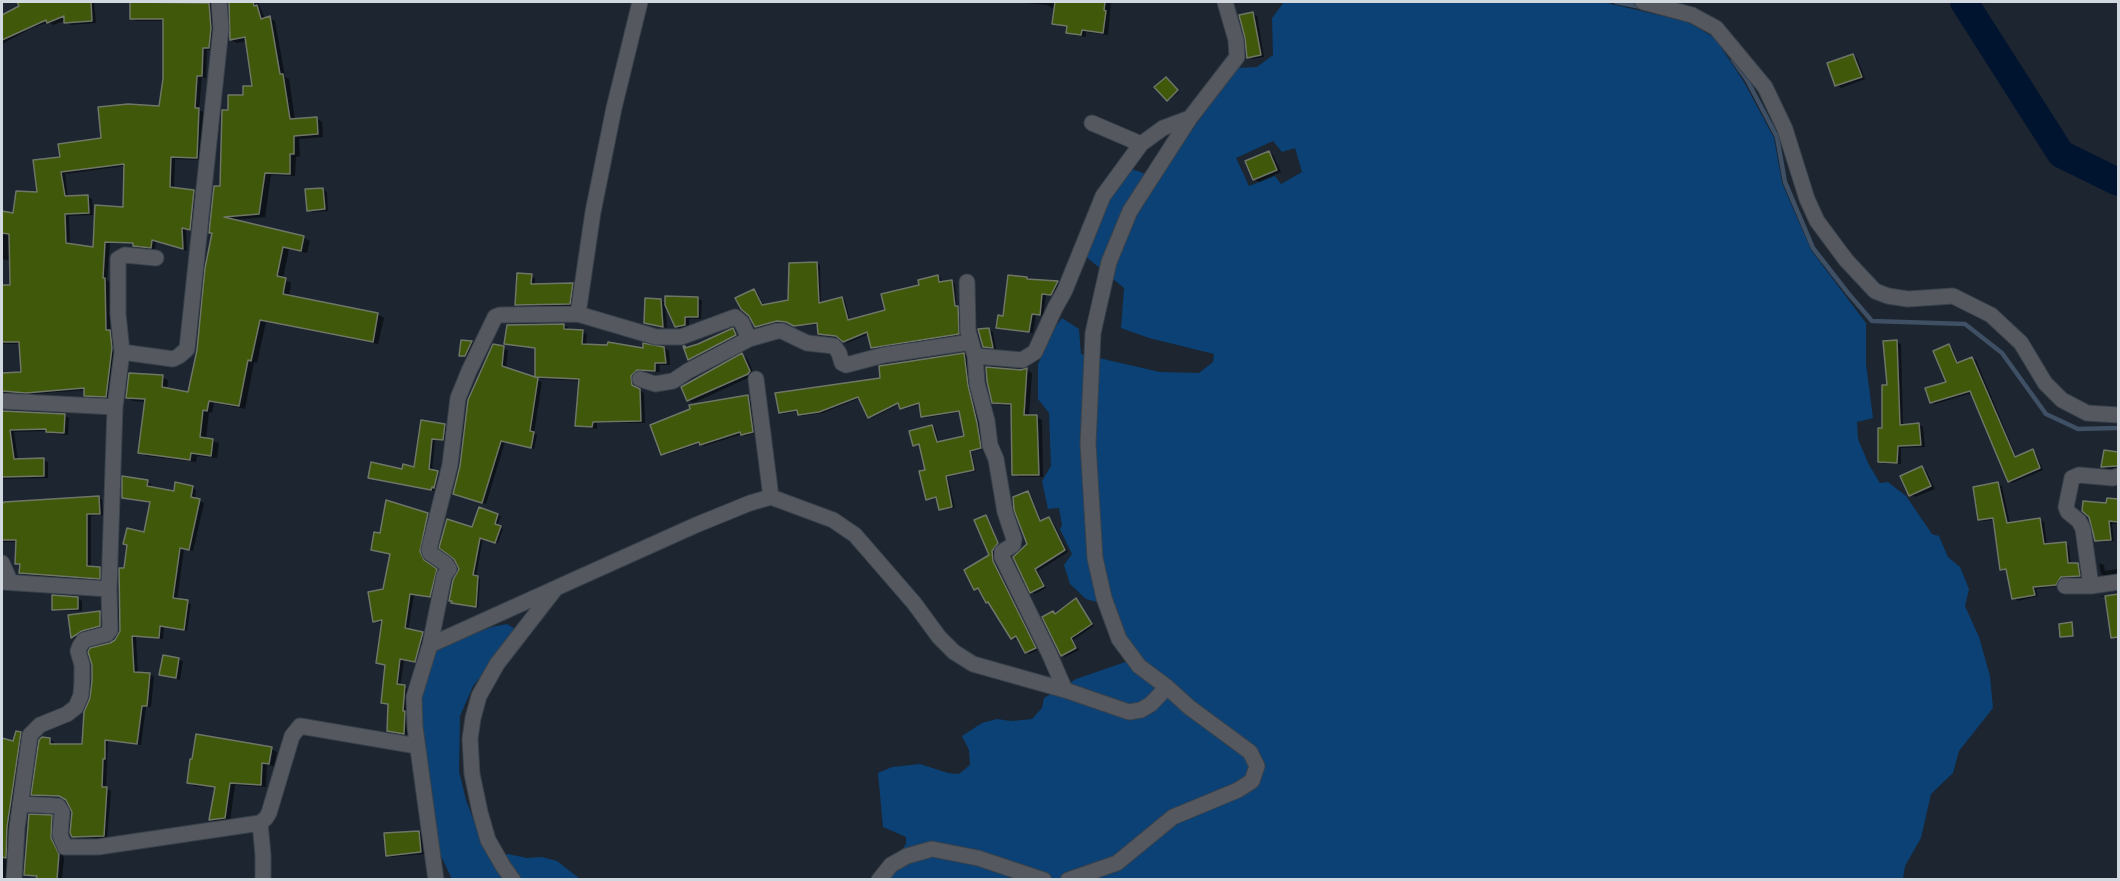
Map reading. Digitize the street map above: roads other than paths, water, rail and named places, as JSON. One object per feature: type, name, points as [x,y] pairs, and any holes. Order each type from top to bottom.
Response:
[{"type":"street","points":[[122,352],[173,358],[187,349],[221,28],[219,2]]},
{"type":"street","points":[[578,314],[593,212],[614,108],[640,2]]},
{"type":"street","points":[[1068,879],[1117,863],[1173,817],[1238,790],[1252,781],[1257,766],[1250,752],[1139,666],[1119,639],[1104,598],[1095,558],[1088,444],[1093,333],[1108,262],[1130,211],[1190,118],[1237,57],[1236,40],[1226,2]]},
{"type":"street","points":[[1643,2],[1692,15],[1716,28],[1765,87],[1785,129],[1807,199],[1817,221],[1846,260],[1875,291],[1908,300],[1953,297],[1991,315],[2021,344],[2045,383],[2062,400],[2087,412],[2118,415]]},
{"type":"street","points":[[640,379],[655,384],[673,381],[748,339],[777,331],[807,342],[834,346],[842,363],[846,365],[884,355],[973,349],[1022,360],[1035,352],[1065,290],[1103,196],[1141,144],[1163,128],[1190,118]]},
{"type":"street","points":[[1092,123],[1141,144]]},
{"type":"street","points":[[14,879],[17,828],[30,735],[36,727],[67,714],[76,707],[81,695],[82,680],[82,665],[78,651],[80,646],[84,640],[107,634],[110,630],[109,589],[115,407],[122,352],[118,314],[118,260],[125,255],[156,258]]},
{"type":"street","points":[[967,282],[968,332],[973,349],[977,383],[987,421],[990,445],[996,459],[1005,512],[1014,539],[1014,545],[1002,552],[1002,557],[1065,690]]},
{"type":"street","points":[[436,879],[417,746],[414,698],[430,645],[444,576],[449,569],[446,564],[430,553],[429,549],[450,465],[458,398],[495,317],[500,315],[578,314],[656,337],[681,337],[735,316],[742,322],[748,339]]},
{"type":"street","points":[[756,379],[771,497]]},
{"type":"street","points":[[2,401],[115,407]]},
{"type":"street","points":[[2091,586],[2084,529],[2066,507],[2072,478],[2079,475],[2113,478],[2118,476]]},
{"type":"street","points":[[430,645],[696,525],[771,497],[833,520],[855,535],[954,652],[973,664],[1065,690],[1129,712],[1141,710],[1151,704],[1167,687]]},
{"type":"street","points":[[2,563],[6,581],[109,589]]},
{"type":"street","points":[[2065,586],[2091,586],[2118,582]]},
{"type":"street","points":[[513,879],[488,840],[480,812],[472,774],[470,739],[473,718],[479,696],[497,664],[556,588]]},
{"type":"street","points":[[20,804],[58,806],[62,812],[60,835],[65,847],[98,847],[260,823],[269,813],[292,736],[300,726],[417,746]]},
{"type":"street","points":[[260,823],[263,879]]},
{"type":"street","points":[[879,879],[891,865],[907,856],[932,849],[978,858],[1044,879]]},
{"type":"waterway","points":[[1616,2],[1641,7]]},
{"type":"waterway","points":[[1964,2],[2061,154],[2118,182]]},
{"type":"waterway","points":[[1733,60],[1747,80],[1777,137],[1785,182],[1813,248],[1872,321],[1965,324],[2002,353],[2046,414],[2078,429],[2118,428]]}]
